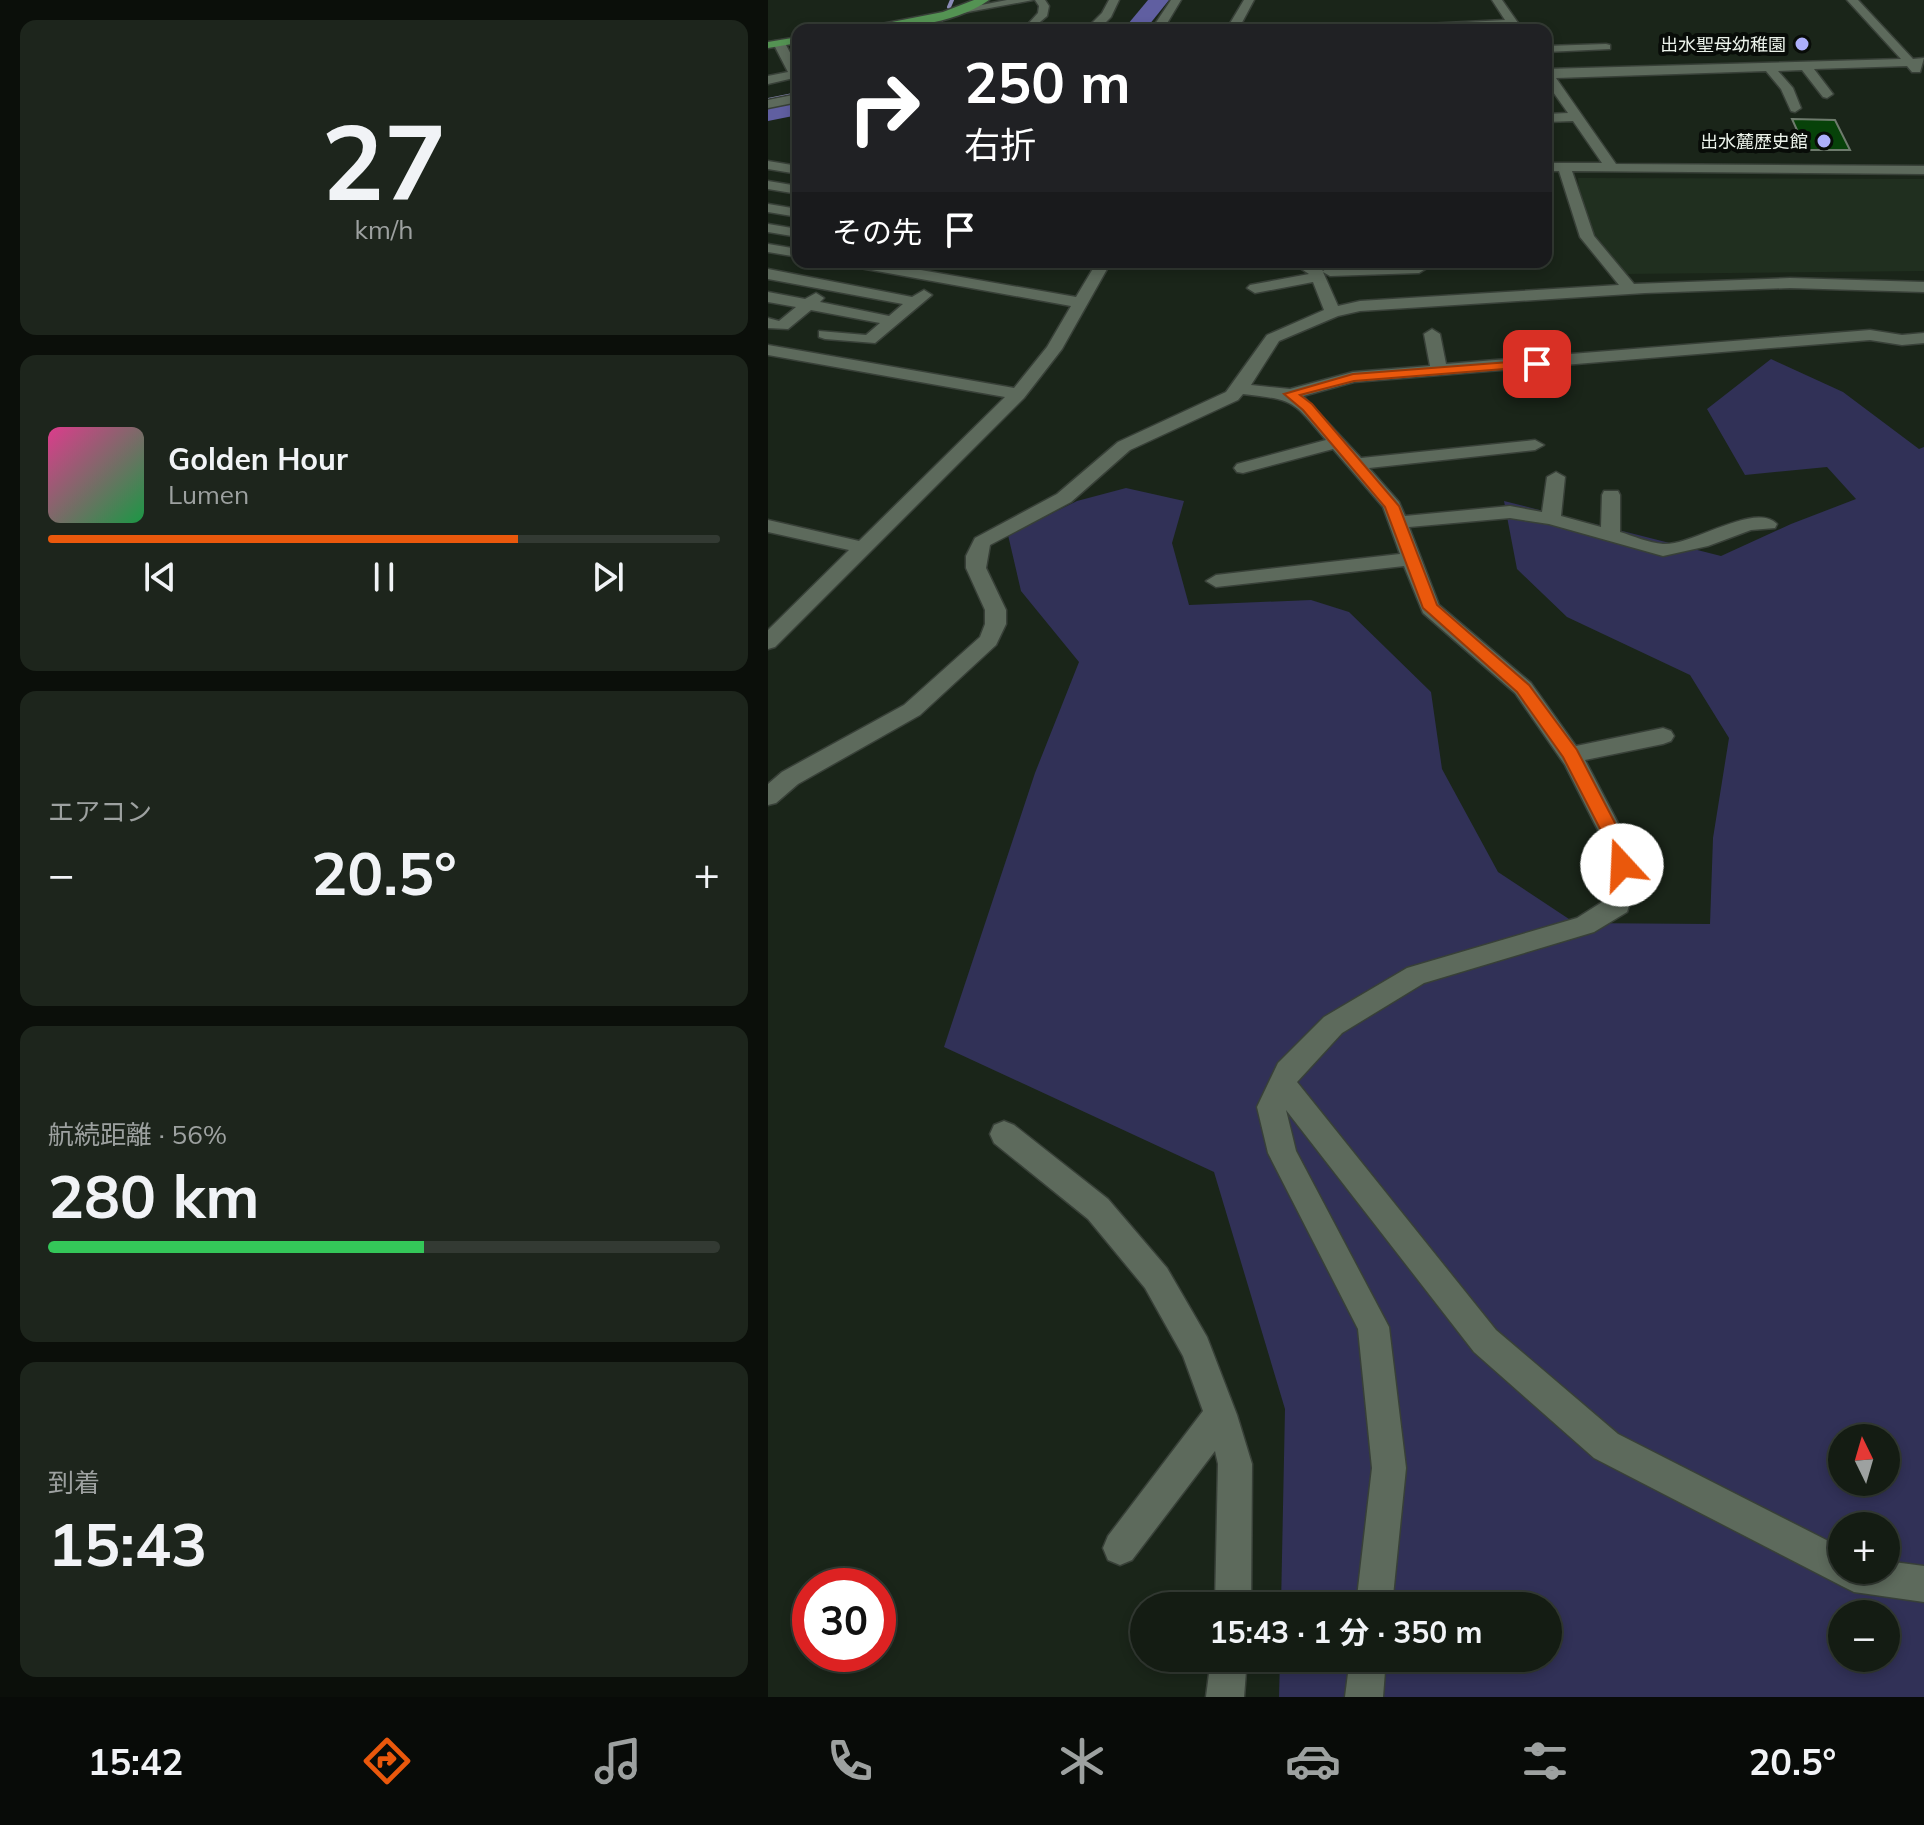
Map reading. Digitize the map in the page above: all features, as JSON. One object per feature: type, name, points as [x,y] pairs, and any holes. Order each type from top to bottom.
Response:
[{"type":"main road","points":[[893,24],[946,15],[960,5],[984,0]]},
{"type":"street","points":[[948,24],[960,5],[1028,0]]},
{"type":"street","points":[[1034,24],[1043,14],[1044,6],[1040,0]]},
{"type":"street","points":[[1097,24],[1107,15],[1114,0]]},
{"type":"street","points":[[1161,24],[1176,0]]},
{"type":"street","points":[[1235,24],[1249,0]]},
{"type":"street","points":[[1497,0],[1513,24]]},
{"type":"street","points":[[1852,0],[1924,78]]},
{"type":"street","points":[[773,44],[792,70]]},
{"type":"street","points":[[1552,49],[1606,47]]},
{"type":"street","points":[[1736,50],[1749,68]]},
{"type":"street","points":[[1552,76],[1924,62]]},
{"type":"street","points":[[1805,66],[1827,94]]},
{"type":"street","points":[[1769,67],[1787,88],[1795,108]]},
{"type":"street","points":[[768,80],[792,75]]},
{"type":"street","points":[[1552,83],[1611,166]]},
{"type":"street","points":[[768,104],[792,99]]},
{"type":"street","points":[[1552,118],[1577,117]]},
{"type":"street","points":[[768,165],[792,169]]},
{"type":"street","points":[[1552,179],[1611,166],[1924,170]]},
{"type":"street","points":[[1552,169],[1566,174]]},
{"type":"street","points":[[1566,174],[1587,237],[1630,289]]},
{"type":"street","points":[[768,185],[792,187]]},
{"type":"street","points":[[768,221],[783,210]]},
{"type":"street","points":[[768,228],[792,232]]},
{"type":"street","points":[[768,248],[792,252]]},
{"type":"street","points":[[775,324],[808,305],[849,268]]},
{"type":"street","points":[[882,268],[1082,303]]},
{"type":"street","points":[[768,642],[1018,394],[1054,349],[1101,268]]},
{"type":"street","points":[[1255,288],[1325,276],[1419,268]]},
{"type":"street","points":[[768,274],[916,302]]},
{"type":"street","points":[[1325,276],[1333,312]]},
{"type":"street","points":[[775,324],[869,340],[944,279]]},
{"type":"street","points":[[1241,389],[1273,338],[1333,312],[1360,306],[1630,289],[1790,283],[1924,287]]},
{"type":"street","points":[[768,297],[893,321]]},
{"type":"street","points":[[801,356],[825,334]]},
{"type":"street","points":[[1432,334],[1439,372]]},
{"type":"street","points":[[768,797],[790,778],[912,710],[989,640],[997,625],[997,608],[975,570],[975,554],[982,542],[1064,498],[1124,446],[1241,389],[1290,394],[1353,377],[1870,335],[1902,340],[1924,338]]},
{"type":"street","points":[[768,350],[1018,394]]},
{"type":"street","points":[[1290,394],[1307,407],[1392,506],[1430,608],[1523,688],[1571,755],[1619,848],[1625,881],[1618,905],[1585,925],[1416,975],[1333,1025],[1288,1071],[1271,1107],[1282,1153],[1373,1327],[1389,1468],[1376,1592]]},
{"type":"street","points":[[1243,468],[1338,442]]},
{"type":"street","points":[[1356,464],[1535,445]]},
{"type":"street","points":[[1551,519],[1556,477]]},
{"type":"street","points":[[1610,535],[1611,495]]},
{"type":"street","points":[[1397,522],[1510,512],[1551,519],[1663,550],[1701,542],[1727,530],[1751,524],[1768,524]]},
{"type":"street","points":[[768,526],[864,548]]},
{"type":"street","points":[[1216,581],[1411,559]]},
{"type":"street","points":[[1571,755],[1663,736]]},
{"type":"street","points":[[1282,1084],[1485,1341],[1606,1446],[1828,1561]]},
{"type":"street","points":[[1004,1134],[1098,1209],[1156,1278],[1196,1348],[1235,1464],[1233,1592]]},
{"type":"street","points":[[1120,1548],[1221,1415]]},
{"type":"street","points":[[1900,1581],[1924,1584]]},
{"type":"street","points":[[1225,1697],[1228,1672]]},
{"type":"street","points":[[1364,1697],[1367,1672]]},
{"type":"shaded area","points":[[1578,178],[1924,179],[1924,271],[1625,274],[1581,216]]},
{"type":"shaded area","points":[[1771,359],[1843,392],[1919,449],[1924,447],[1924,1697],[1279,1697],[1280,1672],[1562,1672],[1562,1592],[1281,1592],[1285,1409],[1214,1172],[944,1047],[1035,773],[1079,662],[1021,591],[1008,535],[1077,501],[1126,488],[1184,501],[1172,543],[1189,605],[1311,600],[1349,612],[1431,692],[1442,769],[1498,872],[1575,923],[1710,924],[1713,838],[1729,738],[1690,675],[1567,617],[1517,569],[1504,501],[1721,556],[1856,499],[1827,467],[1745,475],[1707,409]]},
{"type":"building","name":"出水麓歴史館","points":[[1792,119],[1835,120],[1850,150],[1806,150]]},
{"type":"waterway","points":[[949,7],[952,0]]},
{"type":"waterway","points":[[1139,24],[1159,0]]},
{"type":"waterway","points":[[938,24],[941,21]]},
{"type":"waterway","points":[[768,100],[792,95]]},
{"type":"waterway","points":[[768,114],[792,109]]},
{"type":"place","name":"出水聖母幼稚園","points":[[1802,44]]},
{"type":"place","name":"出水麓歴史館","points":[[1824,141]]},
{"type":"route","points":[[1537,364],[1353,377],[1290,394],[1307,407],[1392,506],[1430,608],[1523,688],[1571,755],[1619,848],[1622,865]]}]
